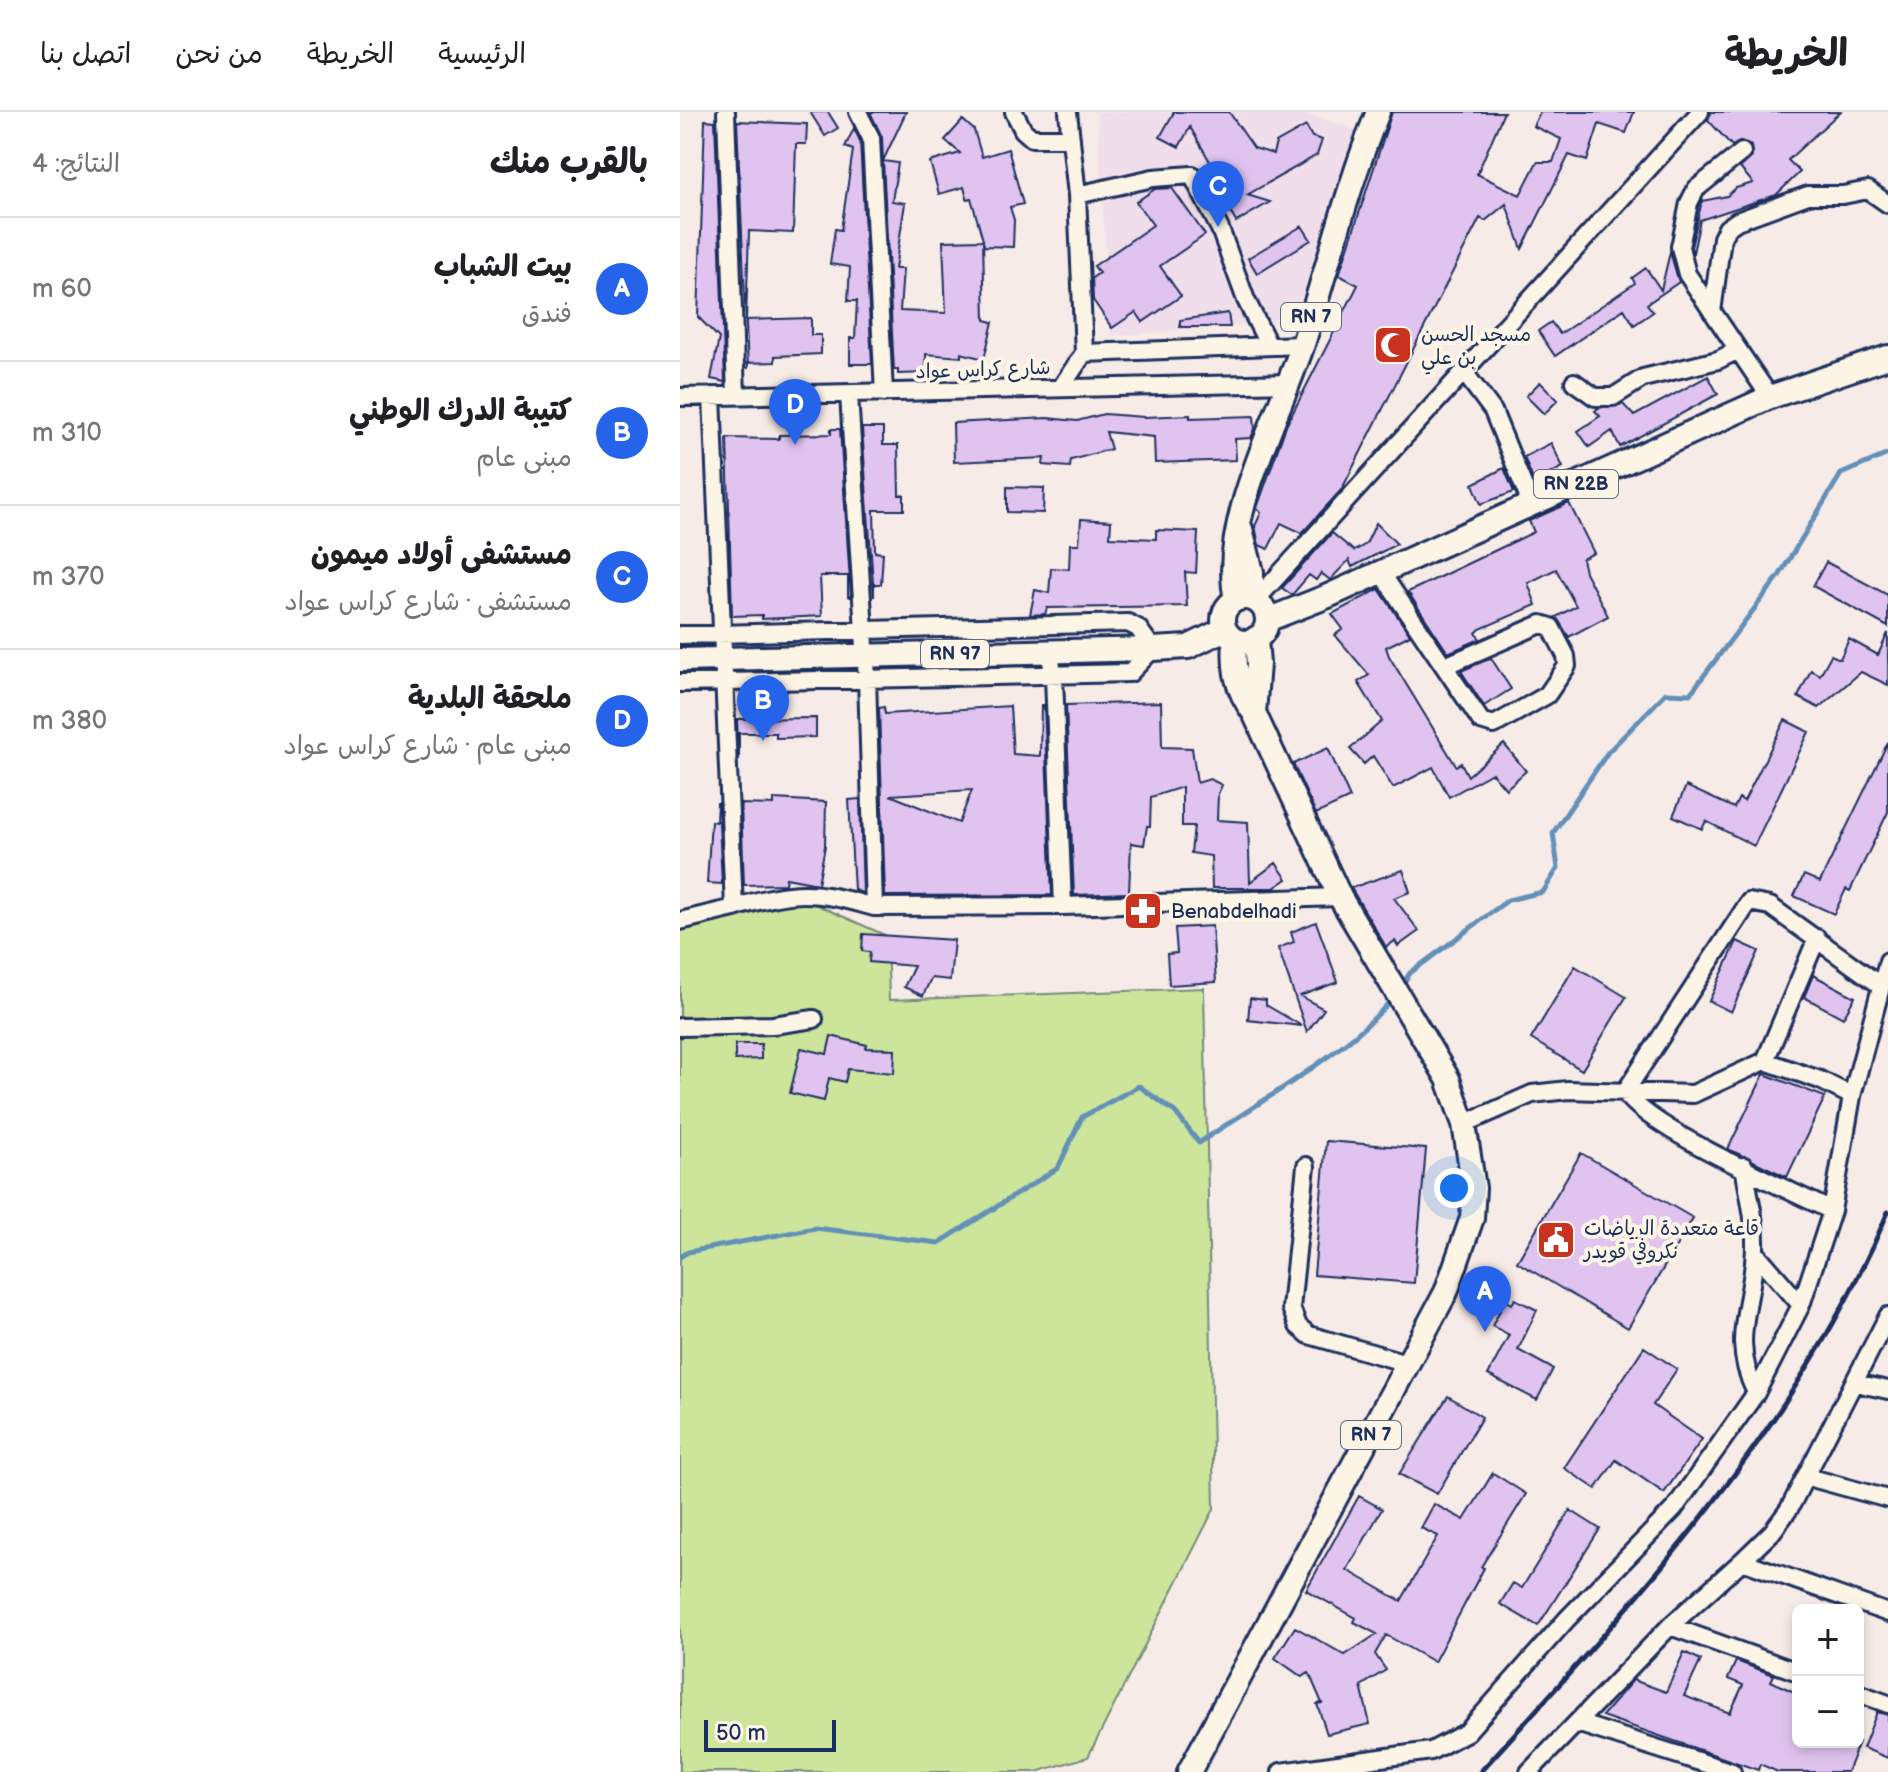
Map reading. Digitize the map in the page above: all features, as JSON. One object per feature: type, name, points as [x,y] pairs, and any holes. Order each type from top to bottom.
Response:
[{"type":"main road","name":"RN 7","points":[[1189,1772],[1410,1364],[1446,1292],[1472,1218],[1474,1188],[1464,1124],[1448,1079],[1391,977],[1340,897],[1235,675],[1247,618],[1252,572],[1239,520],[1302,345],[1371,114]]},
{"type":"main road","name":"RN 22B","points":[[1247,618],[1380,571],[1770,397],[1888,357]]},
{"type":"main road","name":"RN 97","points":[[680,660],[722,658],[866,667],[1049,651],[1188,647],[1247,618]]},
{"type":"street","points":[[726,112],[736,395]]},
{"type":"street","points":[[858,112],[871,138],[884,393]]},
{"type":"street","points":[[1014,112],[1023,130],[1032,138],[1071,138]]},
{"type":"street","points":[[1068,112],[1077,195],[1084,353]]},
{"type":"street","points":[[1247,618],[1464,372],[1700,112]]},
{"type":"street","points":[[1742,152],[1696,189],[1689,203],[1680,247],[1687,274],[1770,397]]},
{"type":"street","points":[[1077,195],[1153,178],[1192,175],[1220,229],[1246,300],[1269,346]]},
{"type":"street","points":[[1712,312],[1722,238],[1737,221],[1808,195],[1843,195],[1868,190],[1888,204]]},
{"type":"street","points":[[1062,386],[1073,364],[1084,353],[1302,345]]},
{"type":"street","points":[[1574,382],[1595,397],[1613,397],[1643,378],[1718,360],[1738,350]]},
{"type":"street","points":[[1464,372],[1493,411],[1531,504]]},
{"type":"street","name":"شارع كراس عواد","points":[[680,397],[1289,383]]},
{"type":"street","points":[[849,395],[866,667],[874,907]]},
{"type":"street","points":[[712,396],[734,908]]},
{"type":"street","points":[[1380,571],[1481,721],[1494,725],[1547,695],[1567,666],[1566,656],[1551,627],[1541,624],[1445,666]]},
{"type":"street","points":[[680,635],[1128,623],[1138,628],[1153,649],[1130,673],[1054,677],[866,667],[723,682],[680,683]]},
{"type":"street","points":[[1049,651],[1054,677],[1063,906]]},
{"type":"street","points":[[680,921],[780,894],[803,891],[826,893],[874,907],[1063,906],[1340,897]]},
{"type":"street","points":[[1625,1092],[1749,902],[1764,902],[1880,985]]},
{"type":"street","points":[[1464,1124],[1532,1094],[1568,1090],[1693,1094],[1765,1061],[1817,938]]},
{"type":"street","points":[[1281,1772],[1431,1751],[1467,1732],[1567,1619],[1674,1509],[1756,1393],[1801,1305],[1832,1211],[1852,1096],[1888,961]]},
{"type":"street","points":[[680,1027],[786,1024],[814,1019]]},
{"type":"street","points":[[1765,1061],[1820,1080],[1852,1096]]},
{"type":"street","points":[[1625,1092],[1634,1107],[1647,1116],[1832,1211]]},
{"type":"street","points":[[1306,1166],[1291,1308],[1298,1326],[1321,1341],[1410,1364]]},
{"type":"street","points":[[1744,1166],[1755,1252],[1741,1347],[1742,1362],[1756,1393]]},
{"type":"street","points":[[1755,1252],[1801,1305]]},
{"type":"street","points":[[1530,1772],[1670,1626],[1772,1532],[1808,1477],[1888,1316]]},
{"type":"street","points":[[1855,1383],[1888,1390]]},
{"type":"street","points":[[1808,1477],[1888,1499]]},
{"type":"street","points":[[1742,1561],[1888,1613]]},
{"type":"street","points":[[1670,1626],[1792,1670]]},
{"type":"street","points":[[1864,1695],[1888,1704]]},
{"type":"street","points":[[1577,1723],[1699,1767],[1732,1772]]},
{"type":"shaded area","points":[[1097,112],[1300,112],[1367,133],[1298,320],[1111,336]]},
{"type":"green space","points":[[799,897],[887,936],[889,1000],[1204,988],[1214,1509],[1088,1757],[1036,1772],[680,1772],[680,920]]},
{"type":"building","points":[[810,112],[828,112],[838,128],[825,136]]},
{"type":"building","points":[[870,112],[906,112],[883,161],[882,137]]},
{"type":"building","points":[[1174,112],[1229,112],[1254,148],[1273,154],[1276,143],[1306,126],[1312,137],[1322,140],[1317,155],[1247,195],[1270,202],[1236,222],[1227,206],[1222,208],[1227,191],[1190,127],[1179,147],[1160,137]]},
{"type":"building","points":[[1392,112],[1504,112],[1477,174],[1520,195],[1537,162],[1553,162],[1561,139],[1533,126],[1540,112],[1634,112],[1626,133],[1599,124],[1587,161],[1569,155],[1522,249],[1506,204],[1485,221],[1480,218],[1342,489],[1302,533],[1281,523],[1268,549],[1259,545],[1255,526],[1261,513],[1257,508],[1286,426],[1358,285],[1339,275]]},
{"type":"building","points":[[1711,112],[1840,112],[1788,160],[1800,172],[1776,195],[1700,220],[1693,253],[1691,247],[1702,201],[1727,196],[1736,188],[1753,183],[1740,168],[1752,157],[1751,146],[1741,141],[1732,146],[1708,120]]},
{"type":"building","points":[[705,120],[715,121],[725,382],[711,379],[719,338],[698,317]]},
{"type":"building","points":[[963,120],[974,130],[982,157],[1008,149],[1023,204],[1010,207],[1014,220],[1013,247],[984,246],[971,198],[967,199],[964,187],[939,194],[930,162],[960,153],[945,140]]},
{"type":"building","points":[[737,121],[807,124],[806,144],[796,144],[793,233],[749,231],[746,319]]},
{"type":"building","points":[[854,128],[860,141],[872,364],[850,364],[850,338],[855,338],[857,301],[848,301],[850,267],[830,264],[835,229],[841,230],[853,150],[845,147]]},
{"type":"building","points":[[883,161],[898,163],[892,201],[905,203],[895,269],[903,269],[900,311],[946,313],[943,241],[983,240],[985,320],[993,322],[984,359],[961,353],[961,357],[926,354],[926,373],[898,374],[898,370],[894,370]]},
{"type":"building","points":[[1172,188],[1205,235],[1160,266],[1181,296],[1143,322],[1136,312],[1112,328],[1093,300],[1092,278],[1099,273],[1094,266],[1153,225],[1136,202],[1155,189]]},
{"type":"building","points":[[1302,226],[1311,240],[1257,273],[1248,258]]},
{"type":"building","points":[[1670,252],[1679,282],[1647,304],[1653,312],[1634,325],[1624,309],[1555,356],[1538,331],[1551,322],[1560,334],[1635,283],[1632,278],[1646,268],[1661,290]]},
{"type":"building","points":[[1228,313],[1230,327],[1180,327],[1180,320]]},
{"type":"building","points":[[811,318],[811,335],[821,335],[821,354],[775,356],[775,362],[748,363],[746,320]]},
{"type":"building","points":[[1708,376],[1718,394],[1620,447],[1612,431],[1589,447],[1578,431],[1600,416],[1595,411],[1598,408],[1623,404],[1634,416]]},
{"type":"building","points":[[1540,382],[1558,400],[1544,414],[1526,396]]},
{"type":"building","points":[[1104,414],[1144,417],[1190,415],[1190,418],[1254,416],[1255,429],[1251,438],[1235,439],[1236,460],[1155,463],[1154,437],[1106,432],[1111,449],[1071,460],[1070,467],[1043,465],[1044,458],[954,462],[953,423],[1047,418],[1077,421]]},
{"type":"building","points":[[862,428],[883,428],[883,445],[898,445],[899,495],[904,495],[904,510],[874,510],[875,552],[883,553],[881,584],[874,584],[874,597]]},
{"type":"building","points":[[831,429],[840,429],[851,597],[848,596],[848,576],[820,576],[822,616],[762,619],[762,615],[732,616],[727,438],[779,439],[779,435],[831,434]]},
{"type":"building","points":[[1551,443],[1563,467],[1534,482],[1524,457]]},
{"type":"building","points":[[1504,468],[1514,492],[1481,504],[1473,484]]},
{"type":"building","points":[[1007,487],[1044,488],[1043,513],[1007,512]]},
{"type":"building","points":[[1569,503],[1594,553],[1582,559],[1585,572],[1608,616],[1569,637],[1556,617],[1576,606],[1556,569],[1528,583],[1536,605],[1480,629],[1476,633],[1480,639],[1448,653],[1408,592],[1534,532],[1529,521]]},
{"type":"building","points":[[1081,519],[1111,521],[1110,537],[1156,539],[1156,530],[1198,532],[1196,573],[1185,572],[1187,606],[1047,608],[1045,614],[1030,615],[1035,590],[1049,593],[1051,568],[1069,569],[1070,544],[1079,544]]},
{"type":"building","points":[[1376,523],[1397,544],[1352,567],[1349,560],[1330,580],[1321,573],[1316,580],[1309,575],[1292,595],[1282,588],[1332,533],[1354,551],[1366,544]]},
{"type":"building","points":[[1826,562],[1888,595],[1888,627],[1813,586]]},
{"type":"building","points":[[1379,589],[1410,635],[1386,647],[1389,656],[1456,766],[1461,763],[1468,776],[1504,744],[1526,771],[1506,789],[1492,773],[1449,797],[1433,767],[1393,788],[1373,756],[1364,764],[1350,749],[1382,721],[1358,682],[1369,675],[1335,635],[1343,629],[1332,614]]},
{"type":"building","points":[[1888,633],[1888,685],[1861,672],[1819,708],[1798,697],[1811,670],[1820,675],[1831,655],[1840,659],[1849,639],[1878,655]]},
{"type":"building","points":[[1491,658],[1511,689],[1484,706],[1461,671]]},
{"type":"building","points":[[1161,702],[1162,747],[1192,748],[1197,783],[1210,779],[1222,785],[1218,794],[1217,820],[1248,822],[1250,882],[1276,863],[1287,879],[1274,888],[1212,888],[1211,856],[1191,853],[1194,826],[1182,826],[1182,787],[1151,797],[1150,826],[1147,826],[1144,845],[1131,843],[1129,893],[1074,895],[1066,705]]},
{"type":"building","points":[[1041,705],[1044,705],[1052,895],[885,896],[879,708],[884,707],[885,714],[1010,706],[1013,754],[1040,756]],"holes":[[[972,790],[959,823],[890,795]]]},
{"type":"building","points":[[816,718],[816,737],[776,738],[776,733],[739,733],[739,760],[737,719]]},
{"type":"building","points":[[1785,720],[1809,732],[1754,846],[1706,821],[1702,829],[1673,816],[1686,786],[1734,808],[1739,798],[1744,801]]},
{"type":"building","points":[[1888,742],[1888,812],[1850,891],[1846,889],[1834,914],[1794,896],[1804,875],[1820,882]]},
{"type":"building","points":[[1328,748],[1350,798],[1316,814],[1293,764]]},
{"type":"building","points":[[774,799],[826,802],[825,846],[818,884],[786,878],[785,884],[744,885],[741,804],[774,805]]},
{"type":"building","points":[[860,799],[863,893],[854,890],[849,800]]},
{"type":"building","points":[[717,803],[722,884],[707,883],[711,821],[716,822]]},
{"type":"building","points":[[1403,870],[1410,892],[1394,898],[1419,931],[1398,946],[1395,941],[1386,947],[1351,888]]},
{"type":"building","points":[[1316,922],[1338,982],[1300,996],[1324,1009],[1307,1032],[1278,948],[1294,942],[1291,932]]},
{"type":"building","points":[[1212,926],[1216,982],[1169,985],[1167,954],[1177,953],[1175,928]]},
{"type":"building","points":[[863,934],[954,940],[950,980],[931,978],[923,996],[904,987],[914,966],[869,962],[870,952],[862,951]]},
{"type":"building","points":[[1737,941],[1759,951],[1731,1012],[1709,1001]]},
{"type":"building","points":[[1575,966],[1626,997],[1582,1070],[1531,1039]]},
{"type":"building","points":[[1813,975],[1855,997],[1843,1018],[1804,997]]},
{"type":"building","points":[[1250,998],[1266,1000],[1266,1005],[1302,1026],[1248,1020]]},
{"type":"building","points":[[831,1036],[867,1045],[866,1048],[895,1049],[894,1073],[848,1069],[845,1082],[829,1078],[824,1101],[790,1093],[801,1048],[827,1054]]},
{"type":"building","points":[[735,1044],[761,1044],[761,1059],[735,1060]]},
{"type":"building","points":[[1764,1074],[1825,1097],[1787,1177],[1728,1149]]},
{"type":"building","points":[[1326,1141],[1426,1149],[1414,1283],[1314,1275]]},
{"type":"building","points":[[1581,1153],[1693,1218],[1628,1328],[1517,1262]]},
{"type":"building","points":[[1515,1299],[1537,1310],[1518,1350],[1553,1369],[1537,1400],[1488,1375],[1509,1335],[1492,1326],[1505,1300],[1512,1304]]},
{"type":"building","points":[[1644,1347],[1677,1369],[1653,1405],[1702,1439],[1664,1493],[1616,1460],[1596,1489],[1564,1468]]},
{"type":"building","points":[[1448,1396],[1482,1417],[1437,1494],[1399,1474]]},
{"type":"building","points":[[1493,1473],[1526,1494],[1481,1567],[1484,1568],[1434,1662],[1386,1635],[1375,1654],[1386,1670],[1361,1686],[1370,1724],[1327,1734],[1317,1704],[1322,1703],[1309,1673],[1302,1677],[1275,1658],[1295,1627],[1345,1655],[1377,1634],[1354,1622],[1356,1618],[1306,1590],[1359,1496],[1382,1509],[1347,1570],[1401,1601],[1438,1536],[1421,1528],[1434,1504],[1464,1520]]},
{"type":"building","points":[[1570,1510],[1600,1529],[1538,1626],[1500,1604],[1513,1583],[1522,1588]]},
{"type":"building","points":[[1684,1652],[1701,1660],[1684,1696],[1730,1713],[1743,1685],[1728,1679],[1736,1661],[1774,1675],[1771,1681],[1792,1691],[1792,1748],[1857,1748],[1847,1772],[1778,1772],[1760,1764],[1758,1770],[1602,1716],[1633,1680],[1666,1692]]},
{"type":"building","points":[[1877,1712],[1888,1715],[1888,1758],[1863,1748]]},
{"type":"waterway","points":[[1402,985],[1410,973],[1508,900],[1543,892],[1558,868],[1553,833],[1608,752],[1666,693],[1690,694],[1779,576],[1841,474],[1888,454]]},
{"type":"waterway","points":[[680,1257],[688,1252],[815,1228],[939,1243],[1058,1168],[1082,1117],[1139,1086],[1175,1112],[1199,1143],[1330,1055],[1356,1035],[1394,996]]},
{"type":"railway","points":[[1480,1772],[1653,1577],[1760,1439],[1808,1367],[1851,1291],[1888,1212]]},
{"type":"place","name":"مستشفى أولاد ميمون","points":[[1218,227]]},
{"type":"place","name":"مسجد الحسن بن علي","points":[[1393,345]]},
{"type":"place","name":"ملحقة البلدية","points":[[795,445]]},
{"type":"place","name":"كتيبة الدرك الوطني","points":[[763,741]]},
{"type":"place","name":"Benabdelhadi","points":[[1143,911]]},
{"type":"place","name":"قاعة متعددة الرياضات نكروفي قويدر","points":[[1556,1240]]},
{"type":"place","name":"بيت الشباب","points":[[1485,1332]]}]
